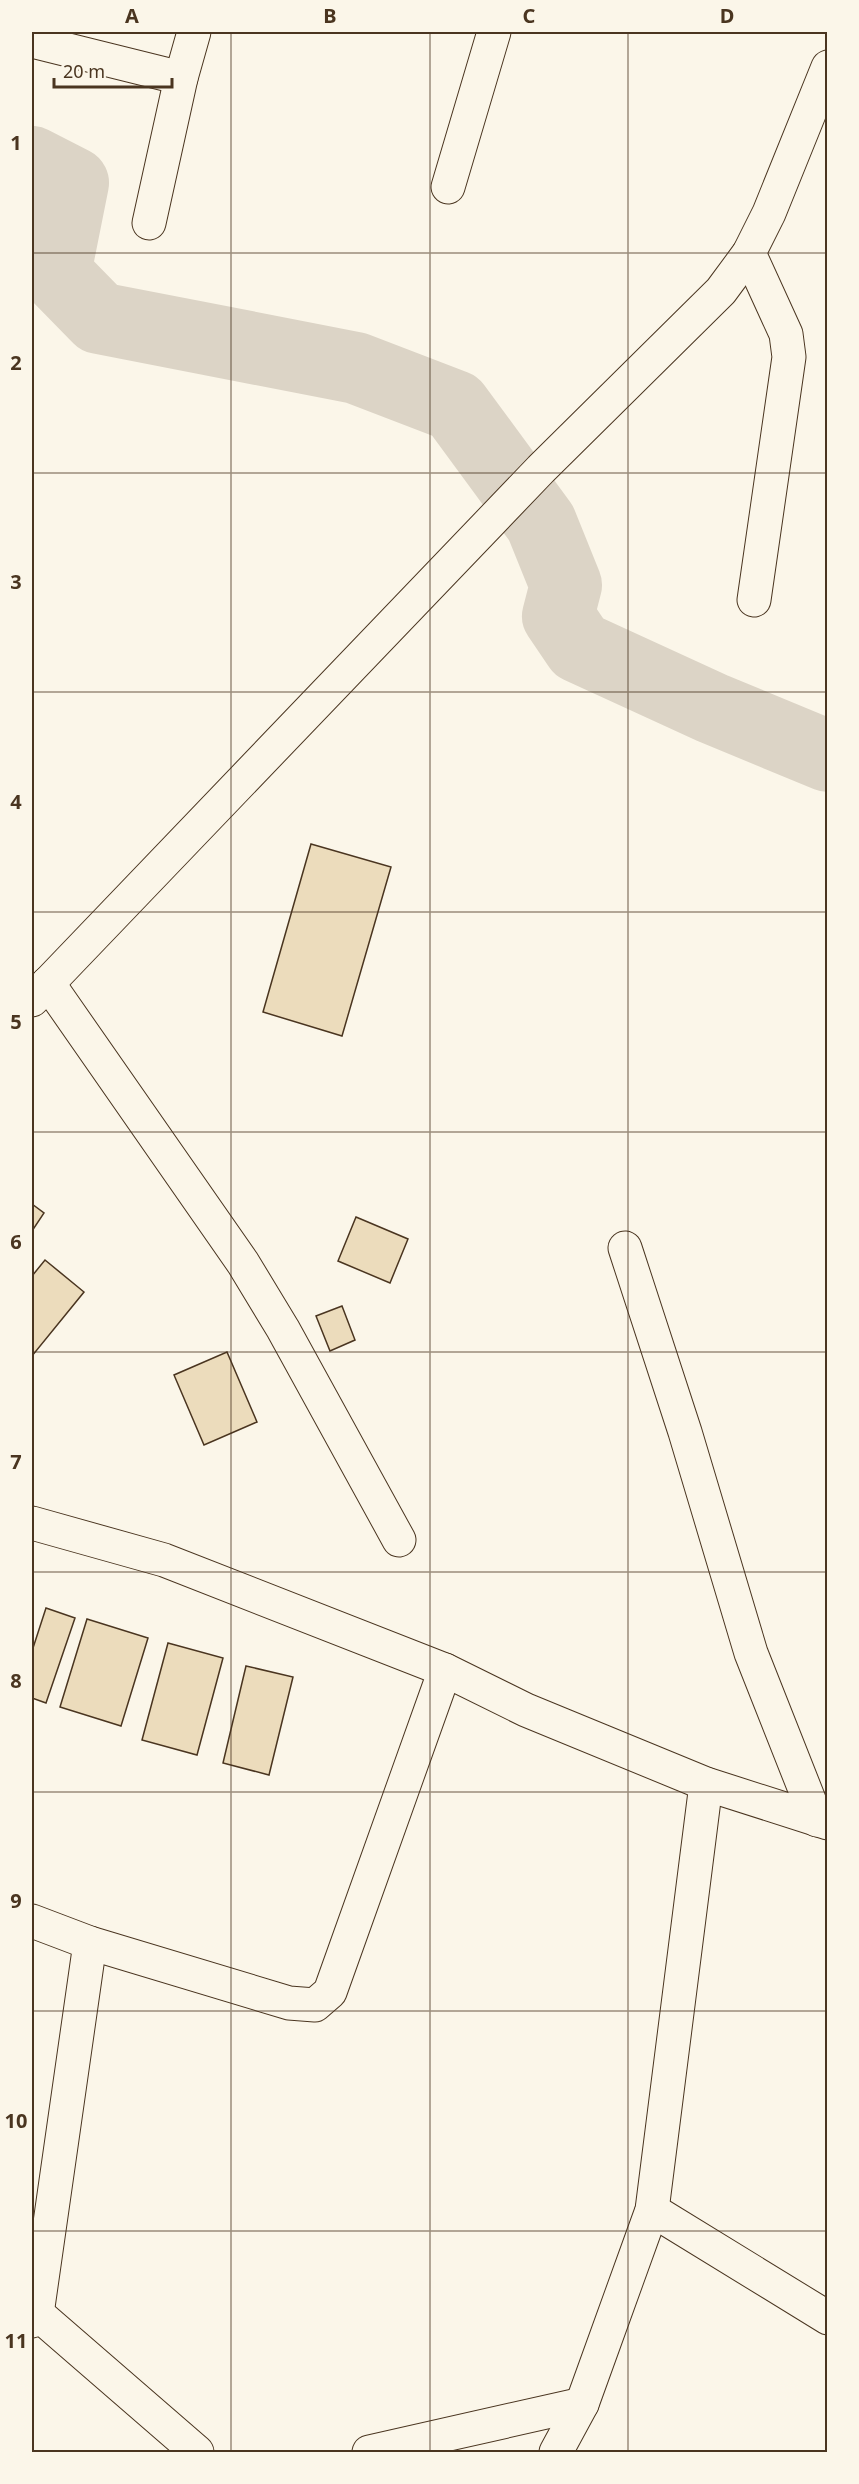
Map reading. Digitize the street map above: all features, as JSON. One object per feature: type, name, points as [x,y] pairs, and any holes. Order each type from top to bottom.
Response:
[{"type":"street","points":[[149,223],[181,78],[194,32]]},
{"type":"street","points":[[448,188],[494,32]]},
{"type":"street","points":[[32,41],[181,78]]},
{"type":"street","points":[[399,1540],[283,1329],[243,1263],[40,992],[541,469],[721,291],[749,253],[769,213],[828,67]]},
{"type":"street","points":[[749,253],[786,334],[789,357],[754,600]]},
{"type":"street","points":[[625,1248],[685,1432],[751,1653],[822,1822]]},
{"type":"street","points":[[32,1523],[164,1560],[445,1670],[526,1710],[706,1784],[822,1822]]},
{"type":"street","points":[[32,1921],[90,1943],[289,2003],[315,2005],[330,1992],[445,1670]]},
{"type":"street","points":[[556,2452],[582,2404],[652,2210],[706,1784]]},
{"type":"street","points":[[90,1943],[34,2315],[197,2452]]},
{"type":"street","points":[[652,2210],[828,2318]]},
{"type":"street","points":[[369,2452],[582,2404]]},
{"type":"building","points":[[311,844],[391,867],[342,1036],[263,1012]]},
{"type":"building","points":[[32,1204],[44,1213],[32,1231]]},
{"type":"building","points":[[356,1217],[408,1239],[390,1283],[338,1261]]},
{"type":"building","points":[[45,1260],[84,1292],[32,1356],[32,1276]]},
{"type":"building","points":[[342,1306],[355,1340],[330,1351],[316,1316]]},
{"type":"building","points":[[227,1352],[257,1422],[204,1445],[174,1375]]},
{"type":"building","points":[[46,1608],[75,1618],[46,1703],[32,1698],[32,1651]]},
{"type":"building","points":[[87,1619],[148,1638],[121,1726],[60,1707]]},
{"type":"building","points":[[168,1643],[223,1658],[197,1755],[142,1740]]},
{"type":"building","points":[[246,1666],[293,1677],[269,1775],[223,1763]]},
{"type":"waterway","points":[[32,162],[73,183],[55,273],[99,318],[356,368],[455,406],[541,523],[566,585],[558,616],[579,647],[712,708],[828,756]]}]
